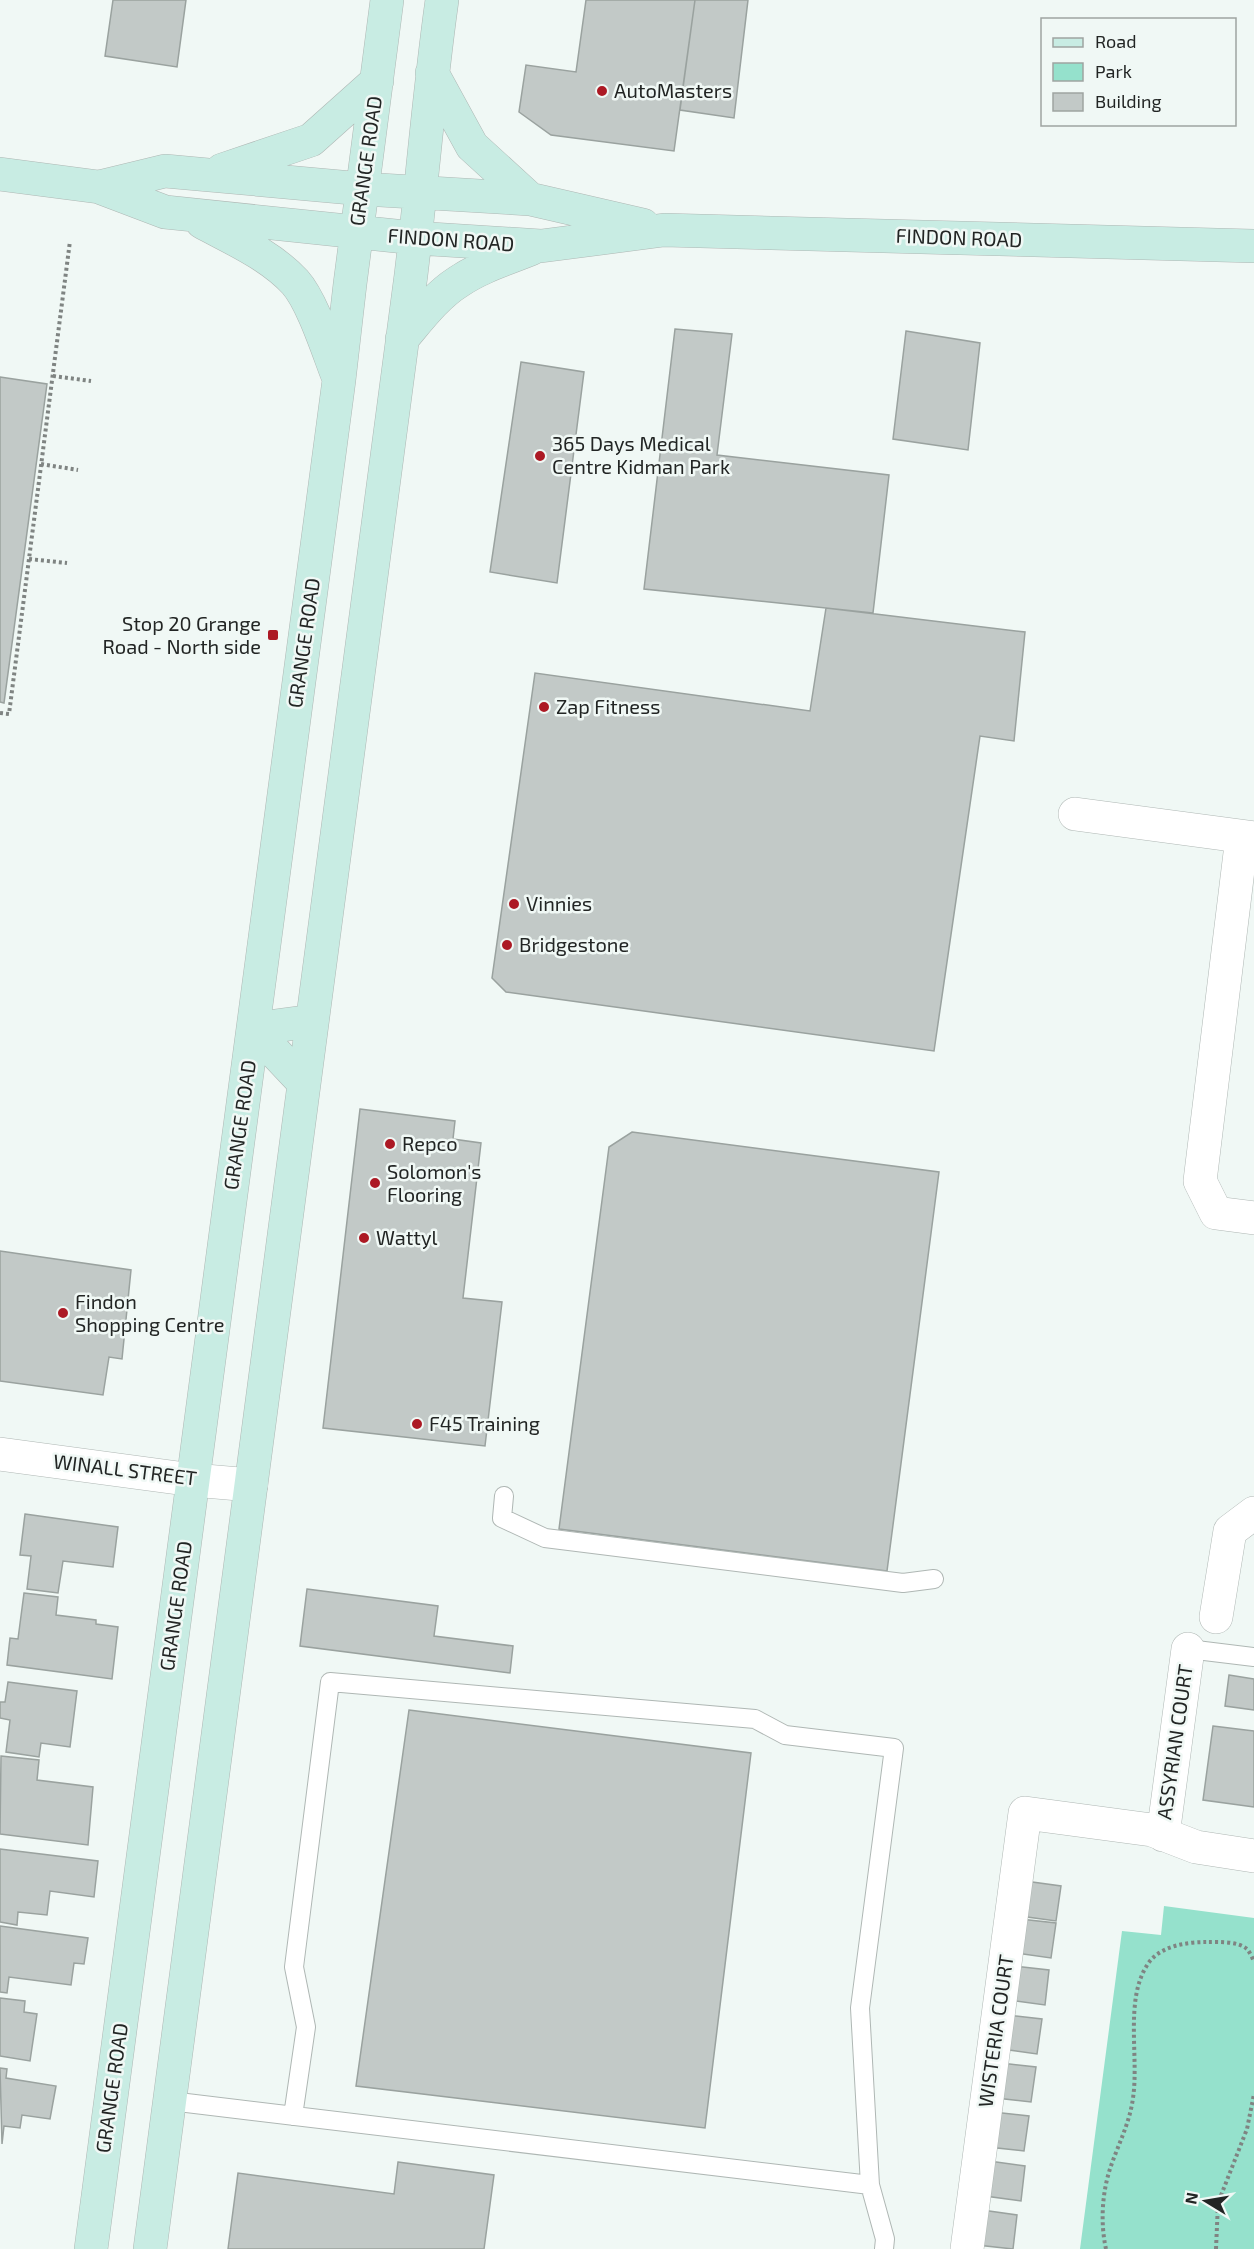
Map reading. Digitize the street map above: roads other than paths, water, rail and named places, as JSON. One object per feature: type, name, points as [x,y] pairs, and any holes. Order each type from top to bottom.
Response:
[{"type":"main road","name":"GRANGE ROAD","points":[[91,2249],[339,380],[387,0]]},
{"type":"main road","points":[[150,2249],[402,339],[442,0]]},
{"type":"main road","points":[[432,73],[472,146],[530,199]]},
{"type":"main road","points":[[206,175],[311,140],[377,81]]},
{"type":"main road","name":"FINDON ROAD","points":[[99,187],[165,171],[363,189],[530,199],[664,230]]},
{"type":"main road","name":"FINDON ROAD","points":[[0,174],[99,187],[165,212],[357,233],[541,246],[664,230],[1254,246]]},
{"type":"main road","points":[[190,215],[264,257],[295,282],[315,318],[339,380]]},
{"type":"main road","points":[[402,339],[436,300],[458,281],[489,265],[541,246]]},
{"type":"main road","points":[[253,1029],[312,1021]]},
{"type":"main road","points":[[253,1029],[304,1083]]},
{"type":"street","points":[[1075,814],[1248,837],[1200,1181],[1216,1213],[1254,1218]]},
{"type":"street","name":"WINALL STREET","points":[[0,1454],[193,1480],[251,1485]]},
{"type":"street","points":[[1216,1617],[1230,1531],[1254,1513]]},
{"type":"street","name":"ASSYRIAN COURT","points":[[1163,1834],[1188,1649]]},
{"type":"street","name":"ASSYRIAN COURT","points":[[1025,1813],[1152,1830],[1196,1847],[1254,1856]]},
{"type":"street","name":"WISTERIA COURT","points":[[967,2249],[1025,1813]]},
{"type":"lane","points":[[504,1496],[502,1518],[545,1538],[903,1583],[934,1578]]},
{"type":"lane","points":[[1188,1649],[1254,1657]]},
{"type":"lane","points":[[293,2116],[306,2027],[294,1967],[330,1682],[755,1719],[785,1735],[894,1748],[860,2008],[870,2185],[885,2239],[884,2249]]},
{"type":"lane","points":[[170,2102],[870,2185]]},
{"type":"place","name":"AutoMasters","points":[[602,91]]},
{"type":"place","name":"365 Days Medical Centre Kidman Park","points":[[540,456]]},
{"type":"place","name":"Stop 20 Grange Road - North side","points":[[273,635]]},
{"type":"place","name":"Zap Fitness","points":[[544,707]]},
{"type":"place","name":"Vinnies","points":[[514,904]]},
{"type":"place","name":"Bridgestone","points":[[507,945]]},
{"type":"place","name":"Repco","points":[[390,1144]]},
{"type":"place","name":"Solomon's Flooring","points":[[375,1183]]},
{"type":"place","name":"Wattyl","points":[[364,1238]]},
{"type":"place","name":"Findon Shopping Centre","points":[[63,1313]]},
{"type":"place","name":"F45 Training","points":[[417,1424]]}]
